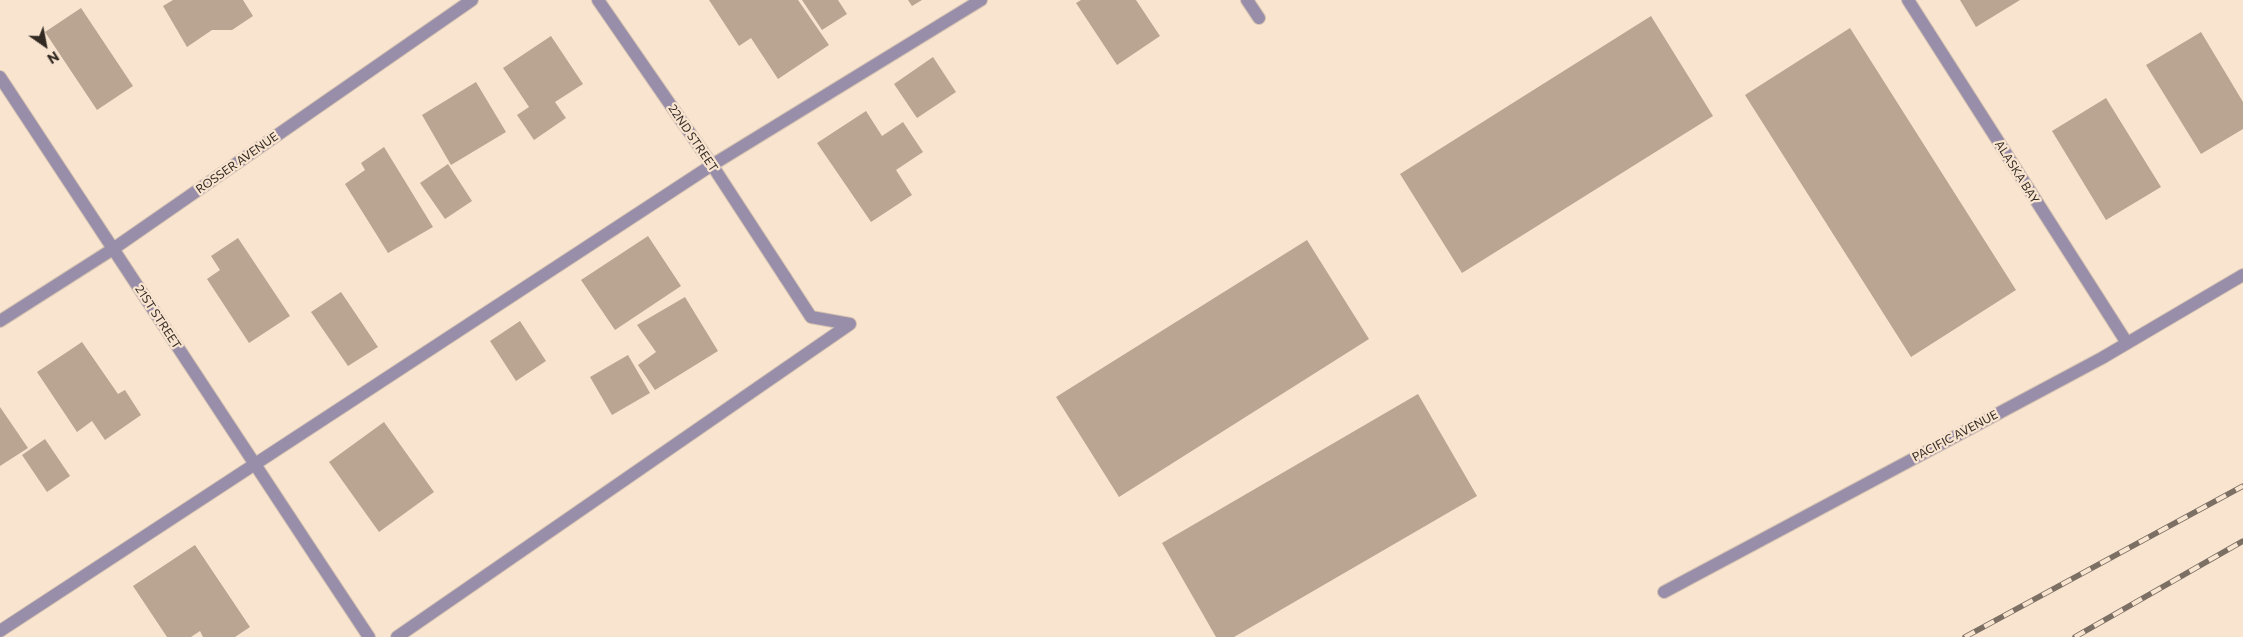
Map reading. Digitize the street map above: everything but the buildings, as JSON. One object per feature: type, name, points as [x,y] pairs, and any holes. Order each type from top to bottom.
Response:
[{"type":"street","name":"ROSSER AVENUE","points":[[0,321],[113,249],[472,0]]},
{"type":"street","name":"22ND STREET","points":[[397,637],[850,324],[811,317],[712,165],[598,0]]},
{"type":"street","points":[[0,631],[712,165],[981,0]]},
{"type":"street","points":[[1247,0],[1258,18]]},
{"type":"street","name":"ALASKA BAY","points":[[1908,0],[2127,343]]},
{"type":"street","name":"21ST STREET","points":[[0,76],[369,637]]},
{"type":"street","name":"PACIFIC AVENUE","points":[[1664,592],[2127,343],[2243,275]]},
{"type":"railway","points":[[1965,637],[2243,486]]},
{"type":"railway","points":[[2075,637],[2243,541]]}]
